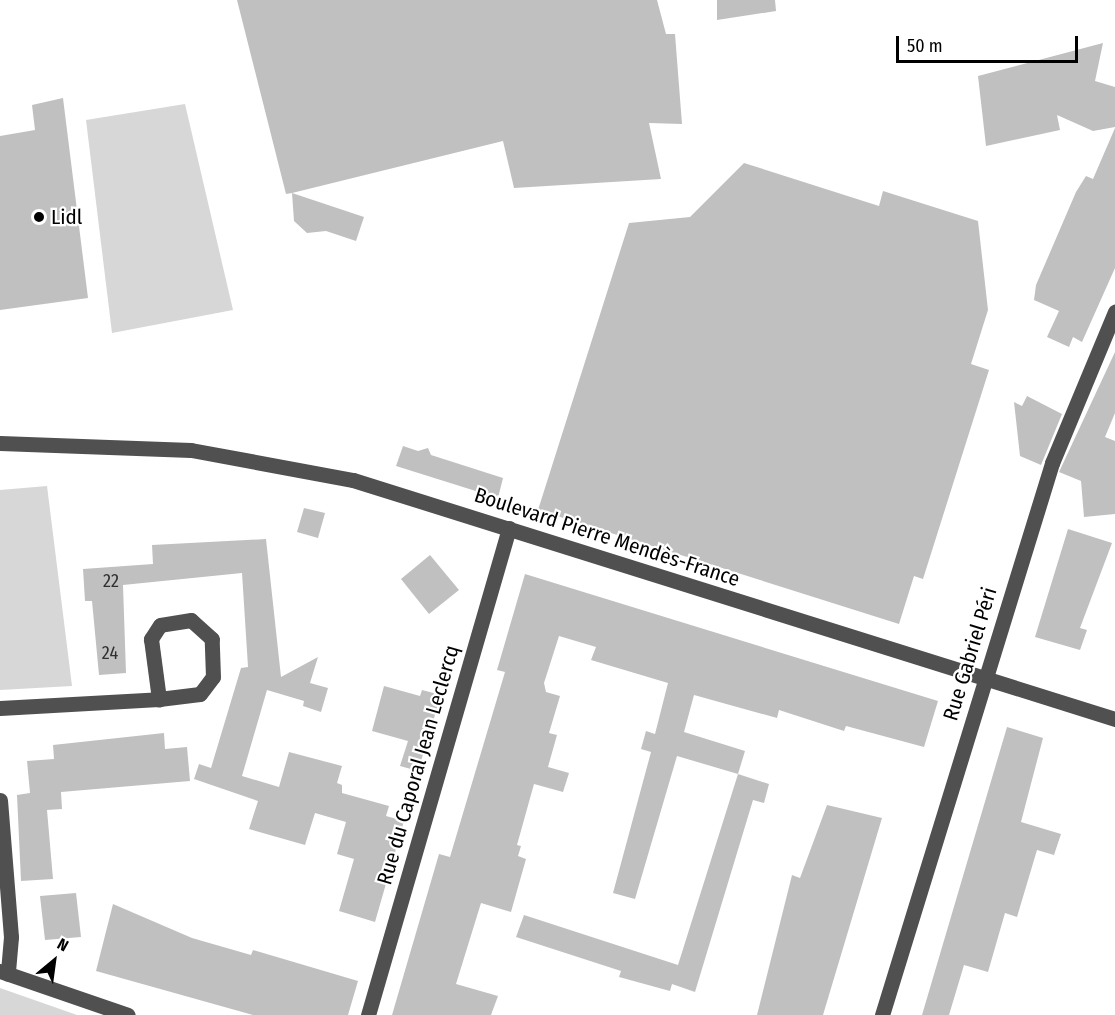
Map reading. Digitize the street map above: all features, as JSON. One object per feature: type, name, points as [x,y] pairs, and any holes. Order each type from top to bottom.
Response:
[{"type":"street","name":"Rue Gabriel Péri","points":[[882,1015],[1052,463],[1115,312]]},
{"type":"street","name":"Boulevard Pierre Mendès-France","points":[[0,443],[77,444],[192,450],[261,460],[353,480],[1115,719]]},
{"type":"street","name":"Boulevard Pierre Mendès-France","points":[[0,451],[77,444]]},
{"type":"street","name":"Rue du Caporal Jean Leclercq","points":[[368,1015],[509,528]]},
{"type":"street","points":[[0,708],[159,699],[200,694],[213,677],[212,639],[191,620],[160,625],[151,639],[159,699]]},
{"type":"street","points":[[0,800],[11,937],[4,973],[128,1015]]},
{"type":"shaded area","points":[[185,104],[233,310],[112,333],[86,120]]},
{"type":"shaded area","points":[[47,486],[72,686],[0,690],[0,490]]},
{"type":"shaded area","points":[[0,988],[77,1015],[0,1015]]},
{"type":"building","points":[[237,0],[657,0],[666,34],[675,34],[682,124],[649,123],[661,179],[514,188],[503,141],[286,194]]},
{"type":"building","points":[[717,0],[775,0],[776,11],[717,20]]},
{"type":"building","points":[[1103,43],[1095,81],[1115,87],[1115,127],[1093,131],[1057,115],[1060,130],[986,146],[978,76]]},
{"type":"building","name":"Lidl","points":[[63,98],[88,298],[0,310],[0,136],[35,130],[32,105]]},
{"type":"building","points":[[1115,128],[1115,268],[1082,342],[1073,337],[1069,347],[1047,337],[1059,311],[1034,300],[1036,285],[1076,192],[1086,176],[1093,179]]},
{"type":"building","points":[[744,163],[879,206],[883,191],[978,221],[988,310],[971,364],[989,370],[923,579],[914,576],[899,624],[538,510],[629,223],[690,217]]},
{"type":"building","points":[[292,193],[364,217],[356,241],[326,231],[307,233],[294,221]]},
{"type":"building","points":[[1115,352],[1115,413],[1105,437],[1115,441],[1115,514],[1084,517],[1081,481],[1059,472]]},
{"type":"building","points":[[1027,396],[1062,414],[1041,465],[1020,456],[1014,402],[1022,406]]},
{"type":"building","points":[[403,446],[418,451],[428,448],[431,455],[503,478],[498,498],[396,466]]},
{"type":"building","points":[[304,508],[325,513],[318,538],[297,532]]},
{"type":"building","points":[[1068,529],[1112,543],[1080,628],[1087,630],[1080,650],[1035,637]]},
{"type":"building","points":[[266,539],[281,677],[318,657],[310,683],[328,688],[321,712],[303,706],[304,701],[267,690],[242,776],[279,787],[289,752],[342,766],[337,783],[342,785],[342,793],[389,806],[386,816],[404,821],[375,922],[339,911],[354,859],[337,854],[346,822],[315,813],[305,845],[249,829],[258,801],[194,779],[199,764],[211,768],[241,668],[248,667],[242,573],[123,585],[126,673],[99,675],[92,601],[85,601],[83,569],[153,564],[152,545]]},
{"type":"building","points":[[430,555],[459,590],[429,614],[401,579]]},
{"type":"building","points":[[525,574],[938,701],[924,747],[846,726],[844,731],[779,710],[777,718],[694,695],[684,732],[745,751],[738,774],[677,756],[635,899],[613,893],[651,752],[641,749],[646,731],[655,734],[668,683],[591,660],[596,647],[559,636],[544,683],[546,692],[560,696],[549,733],[557,735],[548,767],[569,773],[563,792],[534,784],[517,845],[521,846],[518,856],[526,859],[511,912],[481,903],[456,984],[498,996],[491,1015],[392,1015],[439,854],[450,857],[505,672],[497,670]]},
{"type":"building","points":[[384,686],[420,696],[422,690],[441,695],[418,771],[400,766],[408,741],[372,731]]},
{"type":"building","points":[[1007,727],[1043,738],[1021,822],[1061,834],[1054,855],[1037,850],[1017,917],[1005,913],[988,972],[964,965],[949,1015],[922,1015]]},
{"type":"building","points":[[164,733],[165,749],[187,747],[190,781],[61,792],[62,809],[47,810],[53,879],[21,881],[17,795],[30,793],[27,761],[54,759],[53,745]]},
{"type":"building","points":[[738,774],[769,784],[764,803],[753,800],[695,992],[672,984],[670,991],[619,977],[621,971],[516,937],[524,915],[678,965]]},
{"type":"building","points":[[827,805],[882,818],[823,1015],[757,1015],[792,875],[800,878]]},
{"type":"building","points":[[76,893],[81,937],[45,940],[40,896]]},
{"type":"building","points":[[113,904],[192,938],[251,955],[253,950],[358,981],[348,1015],[253,1015],[96,971]]},
{"type":"place","name":"Lidl","points":[[39,217]]}]
